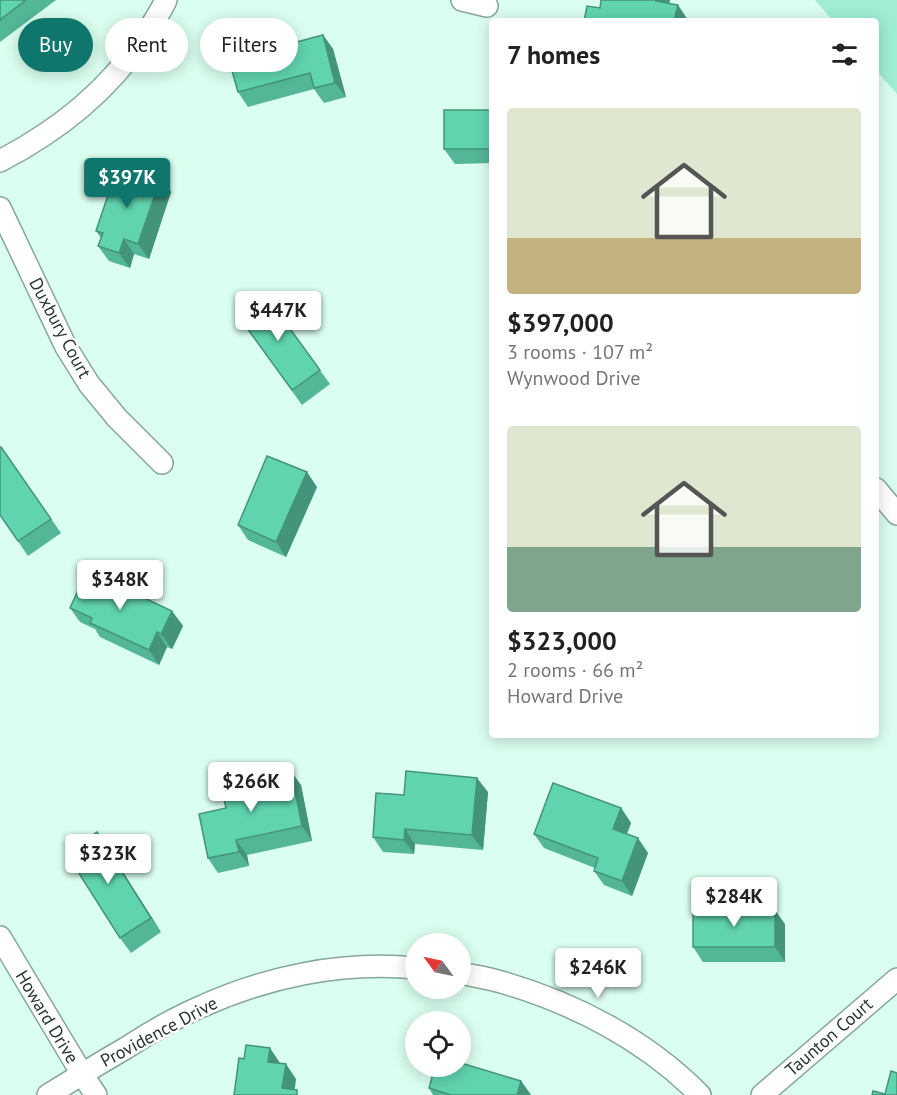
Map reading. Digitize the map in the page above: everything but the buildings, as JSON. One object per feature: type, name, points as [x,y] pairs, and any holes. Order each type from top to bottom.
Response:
[{"type":"street","points":[[0,161],[28,147],[69,118],[102,89],[134,52],[166,0]]},
{"type":"street","points":[[462,0],[487,6]]},
{"type":"street","name":"Duxbury Court","points":[[0,208],[66,347],[89,384],[117,418],[162,463]]},
{"type":"street","points":[[879,493],[897,514]]},
{"type":"street","name":"Howard Drive","points":[[0,937],[96,1095]]},
{"type":"street","name":"Providence Drive","points":[[48,1095],[151,1032],[196,1008],[239,991],[292,976],[345,968],[405,967]]},
{"type":"street","points":[[471,975],[499,981],[551,998],[600,1021],[647,1051],[699,1095]]},
{"type":"street","name":"Taunton Court","points":[[762,1095],[897,978]]},
{"type":"green space","points":[[815,0],[897,0],[897,94],[879,73],[879,18],[830,18]]}]
